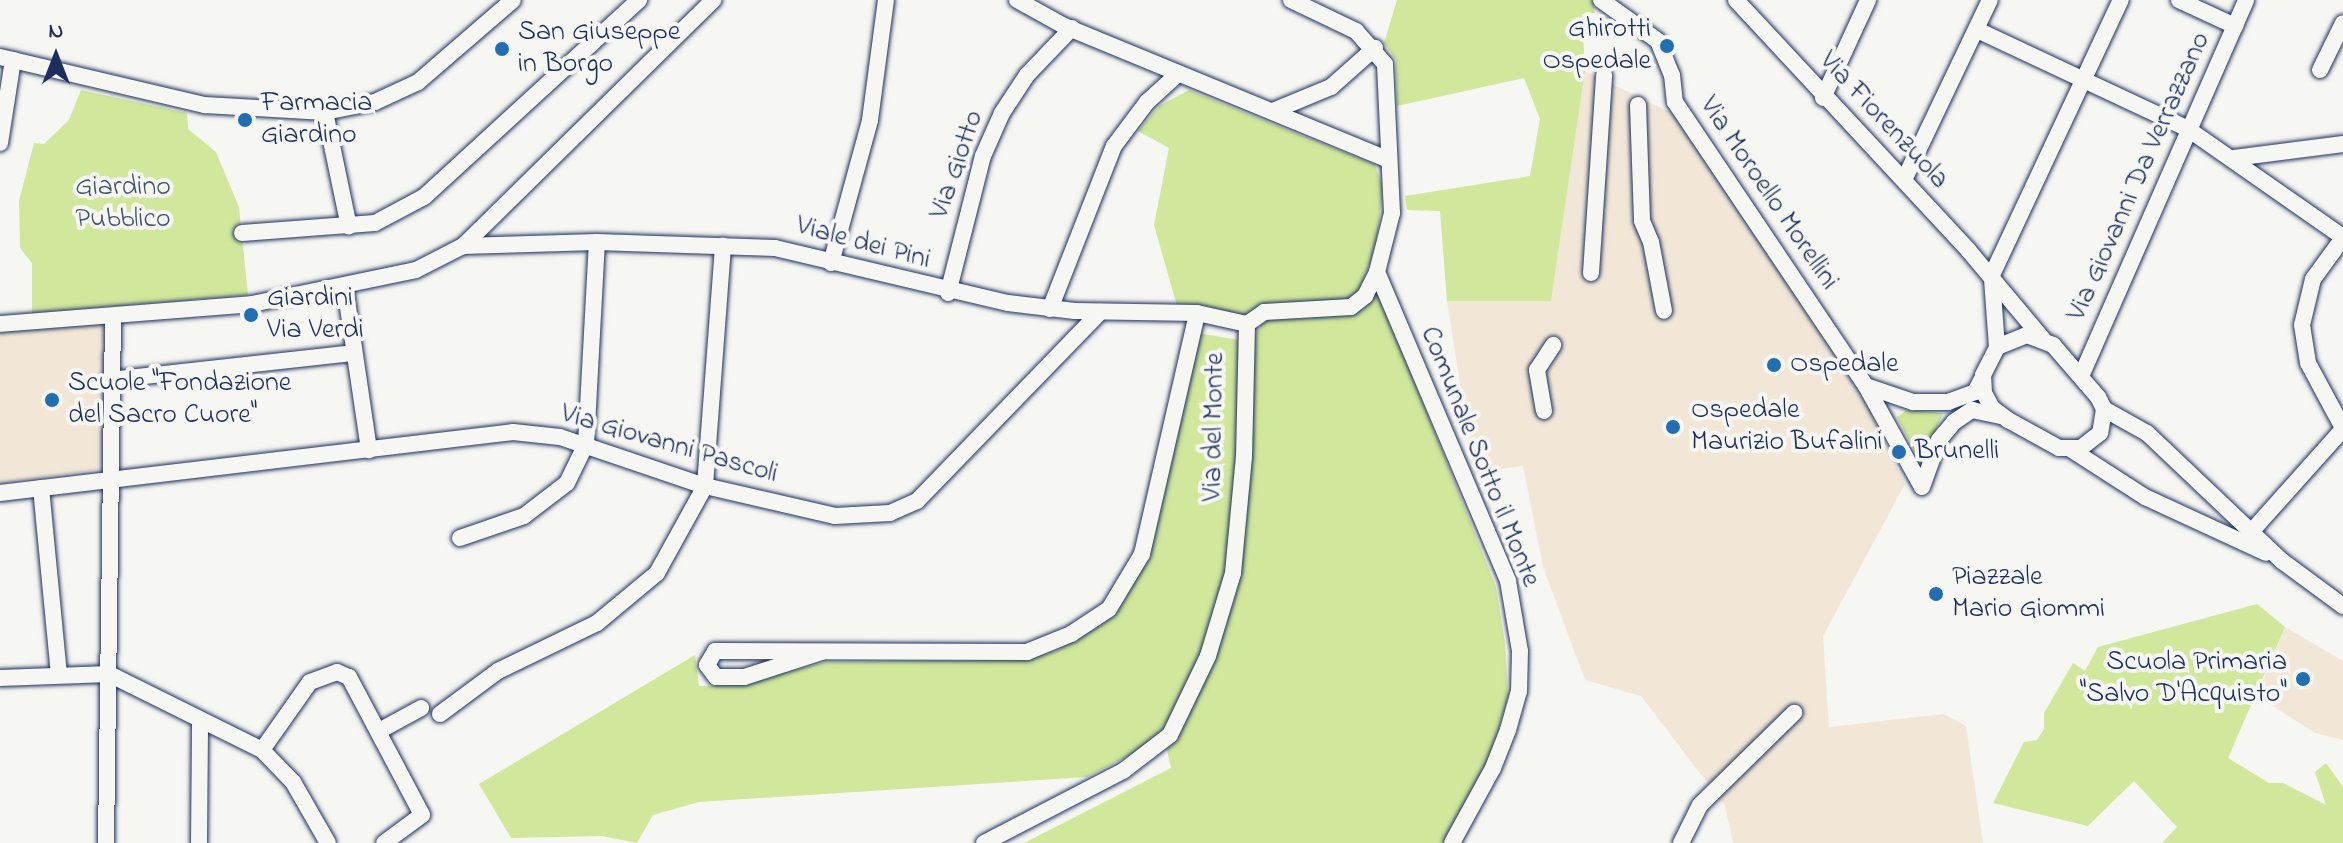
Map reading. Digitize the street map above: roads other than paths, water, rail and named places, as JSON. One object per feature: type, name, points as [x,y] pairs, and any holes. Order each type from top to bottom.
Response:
[{"type":"street","points":[[0,143],[6,59],[205,105],[325,112],[375,102],[418,82],[513,0]]},
{"type":"street","points":[[242,233],[375,223],[424,197],[639,0]]},
{"type":"street","points":[[0,324],[252,304],[416,270],[463,246],[713,0]]},
{"type":"street","points":[[831,263],[870,120],[886,0]]},
{"type":"street","points":[[1017,0],[1072,28],[1387,159]]},
{"type":"street","points":[[1273,111],[1331,87],[1375,48],[1333,17],[1291,0]]},
{"type":"street","name":"Via Moroello Morellini","points":[[1602,0],[1658,41],[1672,75],[1675,102],[1866,386],[1892,427],[1922,487],[1939,440],[1958,408]]},
{"type":"street","name":"Via Fiorenzuola","points":[[1736,0],[1823,98],[1904,180],[2042,338]]},
{"type":"street","points":[[1752,17],[1759,0]]},
{"type":"street","points":[[1823,98],[1868,0]]},
{"type":"street","points":[[1904,180],[1990,0]]},
{"type":"street","points":[[1958,408],[1975,392],[1997,347],[1991,277],[2121,0]]},
{"type":"street","points":[[2179,0],[2235,26]]},
{"type":"street","name":"Via Giovanni Da Verrazzano","points":[[2082,374],[2246,0]]},
{"type":"street","points":[[2320,70],[2343,23]]},
{"type":"street","name":"Via Giotto","points":[[948,293],[983,156],[1002,113],[1027,75],[1072,28]]},
{"type":"street","points":[[1977,30],[2188,129],[2328,226],[2340,240],[2313,279],[2302,325],[2308,363],[2343,428],[2251,532]]},
{"type":"street","name":"Via del Monte","points":[[984,843],[1143,759],[1170,735],[1188,704],[1233,573],[1244,457],[1242,340],[1247,324],[1264,312],[1351,307],[1365,296],[1377,272],[1392,213],[1387,159],[1389,77],[1375,48]]},
{"type":"street","points":[[1050,309],[1114,146],[1147,102],[1179,73]]},
{"type":"street","points":[[1591,273],[1604,75]]},
{"type":"street","points":[[1638,105],[1642,221],[1651,242],[1664,311]]},
{"type":"street","points":[[325,112],[349,227]]},
{"type":"street","points":[[2234,158],[2343,144]]},
{"type":"street","points":[[460,538],[524,516],[567,483],[586,444],[597,242]]},
{"type":"street","name":"Viale dei Pini","points":[[463,246],[597,242],[775,248],[948,293],[1050,309],[1197,313],[1247,324]]},
{"type":"street","points":[[440,714],[498,671],[597,623],[657,573],[705,486],[723,246]]},
{"type":"street","name":"Comunale Sotto il Monte","points":[[1377,272],[1508,581],[1520,651],[1519,691],[1508,730],[1493,768],[1452,843]]},
{"type":"street","points":[[345,287],[369,450]]},
{"type":"street","name":"Via Giovanni Pascoli","points":[[0,493],[513,432],[586,444],[705,486],[835,516],[890,513],[917,501],[1100,312]]},
{"type":"street","points":[[822,652],[744,677],[716,677],[707,665],[715,651],[1027,652],[1071,634],[1109,609],[1142,554],[1197,313]]},
{"type":"street","points":[[106,843],[109,380],[113,316]]},
{"type":"street","points":[[1997,347],[2015,337],[2042,338],[2082,374],[2104,409],[2147,433],[2282,561],[2343,606]]},
{"type":"street","points":[[1544,411],[1537,370],[1553,345]]},
{"type":"street","points":[[109,380],[354,353]]},
{"type":"street","points":[[1983,375],[1992,408],[2008,420]]},
{"type":"street","points":[[1866,386],[1913,402],[1985,410],[2072,450],[2145,497],[2282,561]]},
{"type":"street","points":[[1892,427],[1899,408],[1913,402]]},
{"type":"street","points":[[2072,450],[2100,433],[2104,409]]},
{"type":"street","points":[[41,488],[59,674]]},
{"type":"street","points":[[262,750],[296,697],[310,682],[337,672],[349,677],[422,815],[384,843]]},
{"type":"street","points":[[0,678],[109,674],[262,750],[293,782],[328,843]]},
{"type":"street","points":[[379,731],[421,708]]},
{"type":"street","points":[[1681,843],[1700,805],[1794,713]]},
{"type":"street","points":[[199,843],[200,721]]},
{"type":"place","name":"Ghirotti Ospedale","points":[[1667,46]]},
{"type":"place","name":"San Giuseppe in Borgo","points":[[502,49]]},
{"type":"place","name":"Farmacia Giardino","points":[[245,120]]},
{"type":"place","name":"Giardini Via Verdi","points":[[251,315]]},
{"type":"place","name":"Ospedale","points":[[1774,365]]},
{"type":"place","name":"Scuole \"Fondazione del Sacro Cuore\"","points":[[52,400]]},
{"type":"place","name":"Ospedale Maurizio Bufalini","points":[[1673,427]]},
{"type":"place","name":"Brunelli","points":[[1899,452]]},
{"type":"place","name":"Piazzale Mario Giommi","points":[[1936,594]]},
{"type":"place","name":"Scuola Primaria \"Salvo D'Acquisto\"","points":[[2303,679]]},
{"type":"park label","name":"Giardino Pubblico","points":[[123,204]]}]
